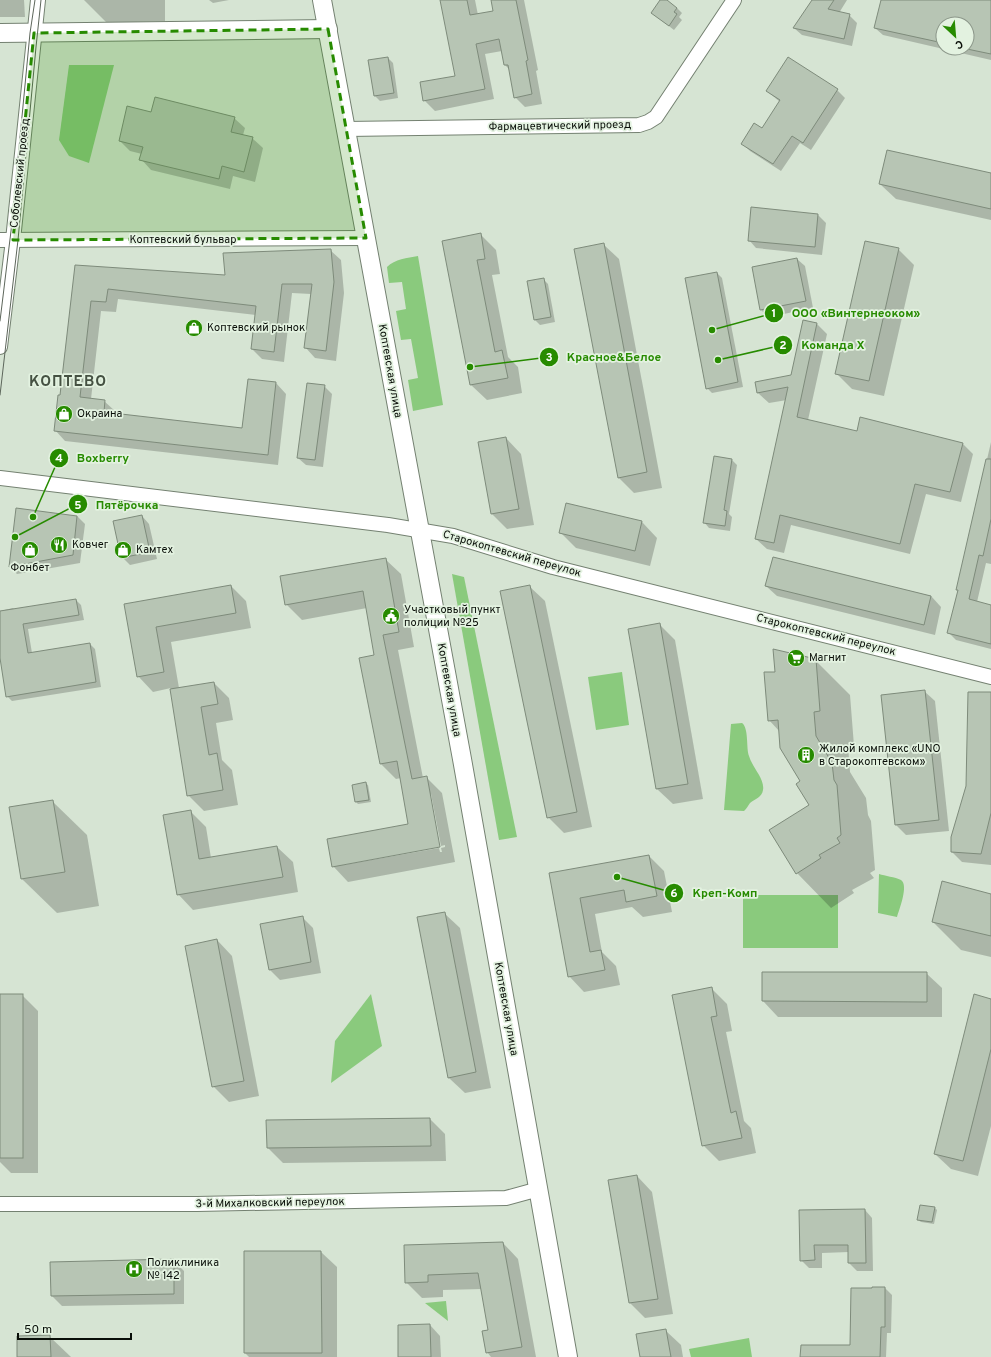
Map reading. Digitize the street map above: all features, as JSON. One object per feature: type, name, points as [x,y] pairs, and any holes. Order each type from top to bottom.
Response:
[{"type":"street","name":"Соболевский проезд","points":[[0,347],[7,240],[38,0]]},
{"type":"street","name":"Коптевская улица","points":[[322,0],[370,255],[568,1357]]},
{"type":"street","name":"Фармацевтический проезд","points":[[346,129],[639,125],[656,117],[734,0]]},
{"type":"street","points":[[0,33],[328,29]]},
{"type":"street","name":"Коптевский бульвар","points":[[7,240],[366,238]]},
{"type":"street","name":"Старокоптевский переулок","points":[[0,478],[388,526],[453,536],[553,567],[991,677]]},
{"type":"street","name":"3-й Михалковский переулок","points":[[0,1204],[190,1204],[506,1198],[539,1189]]},
{"type":"highlighted area","points":[[328,29],[366,238],[13,240],[34,33]]},
{"type":"green space","points":[[69,65],[114,65],[89,163],[69,156],[59,140]]},
{"type":"green space","points":[[418,256],[443,405],[413,411],[408,380],[418,378],[411,339],[401,340],[396,311],[406,309],[402,282],[389,283],[387,267],[390,264],[405,258]]},
{"type":"green space","points":[[452,574],[464,577],[517,837],[499,840]]},
{"type":"green space","points":[[622,672],[629,725],[596,730],[588,677]]},
{"type":"green space","points":[[742,723],[746,729],[749,756],[760,777],[763,790],[760,796],[750,803],[744,811],[724,810],[731,724]]},
{"type":"green space","points":[[879,874],[899,879],[903,883],[903,898],[897,917],[878,913]]},
{"type":"green space","points":[[743,895],[838,895],[838,948],[743,948]]},
{"type":"green space","points":[[371,994],[382,1046],[331,1083],[335,1041]]},
{"type":"green space","points":[[446,1301],[448,1321],[425,1303]]},
{"type":"green space","points":[[749,1338],[752,1357],[691,1357],[689,1349]]},
{"type":"building","points":[[440,0],[467,0],[470,15],[493,11],[491,0],[516,0],[528,60],[526,61],[532,94],[514,98],[508,65],[504,65],[499,39],[476,44],[485,89],[423,101],[420,82],[455,76]]},
{"type":"building","points":[[660,0],[667,0],[677,8],[674,12],[677,14],[669,26],[651,13]]},
{"type":"building","points":[[812,0],[834,0],[828,9],[850,14],[844,39],[793,28]]},
{"type":"building","points":[[881,0],[991,0],[991,54],[975,51],[975,16],[935,16],[935,41],[874,28]]},
{"type":"building","points":[[388,57],[394,93],[374,96],[368,60]]},
{"type":"building","points":[[788,57],[838,89],[803,143],[792,136],[773,164],[741,144],[754,123],[762,128],[780,100],[766,91]]},
{"type":"building","points":[[155,97],[235,117],[231,132],[253,137],[244,172],[222,166],[219,179],[139,160],[143,147],[119,141],[127,106],[151,112]]},
{"type":"building","points":[[887,150],[991,173],[991,209],[879,184]]},
{"type":"building","points":[[751,207],[818,214],[815,247],[748,241]]},
{"type":"building","points":[[481,233],[485,259],[477,260],[495,352],[502,350],[508,378],[470,385],[442,241]]},
{"type":"building","points":[[865,241],[899,248],[869,381],[835,374]]},
{"type":"building","points":[[604,243],[647,472],[618,478],[574,249]]},
{"type":"building","points":[[331,249],[334,282],[326,351],[304,348],[312,284],[282,284],[274,352],[251,349],[256,306],[108,289],[106,302],[91,301],[80,397],[105,400],[104,412],[242,428],[248,379],[276,382],[268,455],[54,431],[58,395],[60,395],[75,265],[225,275],[223,253]]},
{"type":"building","points":[[797,258],[806,301],[760,310],[752,267]]},
{"type":"building","points":[[717,272],[738,382],[706,389],[685,278]]},
{"type":"building","points":[[544,278],[551,317],[534,320],[527,281]]},
{"type":"building","points":[[803,320],[817,323],[797,417],[857,431],[860,417],[963,443],[950,492],[915,484],[900,544],[780,515],[774,543],[755,539],[788,387],[757,393],[755,382],[791,375]]},
{"type":"building","points":[[307,383],[325,385],[315,460],[297,458]]},
{"type":"building","points":[[506,437],[519,509],[491,514],[478,442]]},
{"type":"building","points":[[714,456],[732,459],[724,510],[727,511],[725,526],[703,523]]},
{"type":"building","points":[[986,459],[991,459],[991,519],[983,556],[979,555],[969,599],[991,605],[991,644],[947,633],[958,590],[956,590]]},
{"type":"building","points":[[566,503],[642,521],[635,551],[559,533]]},
{"type":"building","points":[[16,508],[77,516],[73,555],[9,567]]},
{"type":"building","points":[[142,515],[150,552],[121,558],[113,521]]},
{"type":"building","points":[[773,557],[931,596],[924,625],[765,586]]},
{"type":"building","points":[[386,558],[399,632],[383,635],[412,779],[427,776],[440,847],[332,867],[327,839],[408,824],[397,761],[380,764],[359,658],[374,655],[363,591],[285,605],[280,576]]},
{"type":"building","points":[[231,585],[236,613],[156,627],[164,672],[137,677],[124,604]]},
{"type":"building","points":[[530,585],[577,812],[547,818],[500,591]]},
{"type":"building","points":[[76,599],[79,615],[23,624],[28,653],[90,643],[96,682],[6,697],[0,658],[0,611]]},
{"type":"building","points":[[660,623],[688,784],[656,789],[628,629]]},
{"type":"building","name":"Жилой комплекс «UNO в Старокоптевском»","points":[[773,649],[816,659],[820,711],[814,712],[816,736],[832,763],[834,780],[837,785],[841,835],[837,838],[840,843],[819,855],[821,858],[796,874],[769,830],[809,805],[796,784],[800,781],[780,748],[778,720],[768,721],[764,672],[775,672]]},
{"type":"building","points":[[214,682],[218,704],[201,707],[209,755],[217,753],[223,790],[187,796],[170,689]]},
{"type":"building","points":[[925,690],[939,820],[895,825],[881,695]]},
{"type":"building","points":[[968,692],[991,692],[991,813],[981,854],[951,852],[951,837],[966,786]]},
{"type":"building","points":[[366,782],[369,800],[355,802],[352,785]]},
{"type":"building","points":[[53,800],[65,872],[21,879],[9,807]]},
{"type":"building","points":[[191,810],[199,859],[277,846],[283,877],[177,895],[163,815]]},
{"type":"building","points":[[649,855],[657,896],[626,902],[624,890],[580,898],[590,952],[601,950],[605,970],[568,977],[549,873]]},
{"type":"building","points":[[942,881],[991,894],[991,936],[932,922]]},
{"type":"building","points":[[445,912],[476,1072],[448,1078],[417,917]]},
{"type":"building","points":[[303,916],[311,962],[269,970],[260,924]]},
{"type":"building","points":[[217,939],[244,1081],[212,1087],[185,946]]},
{"type":"building","points":[[762,972],[927,972],[927,1002],[762,1001]]},
{"type":"building","points":[[712,987],[717,1016],[711,1017],[731,1113],[736,1111],[742,1138],[702,1146],[672,995]]},
{"type":"building","points":[[0,994],[23,994],[23,1158],[0,1158]]},
{"type":"building","points":[[974,994],[991,999],[991,1049],[963,1161],[934,1154]]},
{"type":"building","points":[[430,1118],[431,1146],[267,1148],[266,1120]]},
{"type":"building","points":[[637,1175],[658,1299],[629,1303],[608,1180]]},
{"type":"building","points":[[920,1205],[935,1207],[932,1222],[917,1220]]},
{"type":"building","points":[[865,1209],[866,1263],[848,1263],[848,1245],[814,1245],[815,1260],[800,1261],[799,1210]]},
{"type":"building","points":[[503,1242],[522,1347],[486,1353],[482,1331],[488,1330],[478,1273],[428,1275],[428,1282],[405,1283],[404,1245]]},
{"type":"building","points":[[244,1251],[321,1251],[322,1353],[244,1353]]},
{"type":"building","points":[[174,1259],[174,1294],[51,1296],[50,1262]]},
{"type":"building","points":[[885,1287],[885,1327],[881,1327],[880,1357],[800,1357],[801,1345],[850,1345],[851,1288]]},
{"type":"building","points":[[430,1324],[431,1357],[398,1357],[398,1325]]},
{"type":"building","points":[[666,1329],[671,1357],[640,1357],[636,1334]]},
{"type":"building","points":[[50,1335],[51,1357],[17,1357],[17,1336]]},
{"type":"tram line","points":[[0,321],[11,231],[30,33],[35,0]]},
{"type":"tram line","points":[[0,395],[18,240],[41,0]]},
{"type":"place","name":"Коптевский рынок","points":[[194,328]]},
{"type":"place","name":"ООО «Винтернеоком»","points":[[712,330]]},
{"type":"place","name":"Команда Х","points":[[718,360]]},
{"type":"place","name":"Красное&Белое","points":[[470,367]]},
{"type":"place","name":"Окраина","points":[[64,414]]},
{"type":"place","name":"Boxberry","points":[[33,517]]},
{"type":"place","name":"Пятёрочка","points":[[15,537]]},
{"type":"place","name":"Ковчег","points":[[59,545]]},
{"type":"place","name":"Фонбет","points":[[30,550]]},
{"type":"place","name":"Камтех","points":[[123,550]]},
{"type":"place","name":"Участковый пункт полиции №25","points":[[391,616]]},
{"type":"place","name":"Магнит","points":[[796,658]]},
{"type":"place","name":"Жилой комплекс «UNO в Старокоптевском»","points":[[806,755]]},
{"type":"place","name":"Креп-Комп","points":[[617,877]]},
{"type":"place","name":"Поликлиника № 142","points":[[134,1269]]},
{"type":"district","name":"КОПТЕВО","points":[[68,382]]}]
